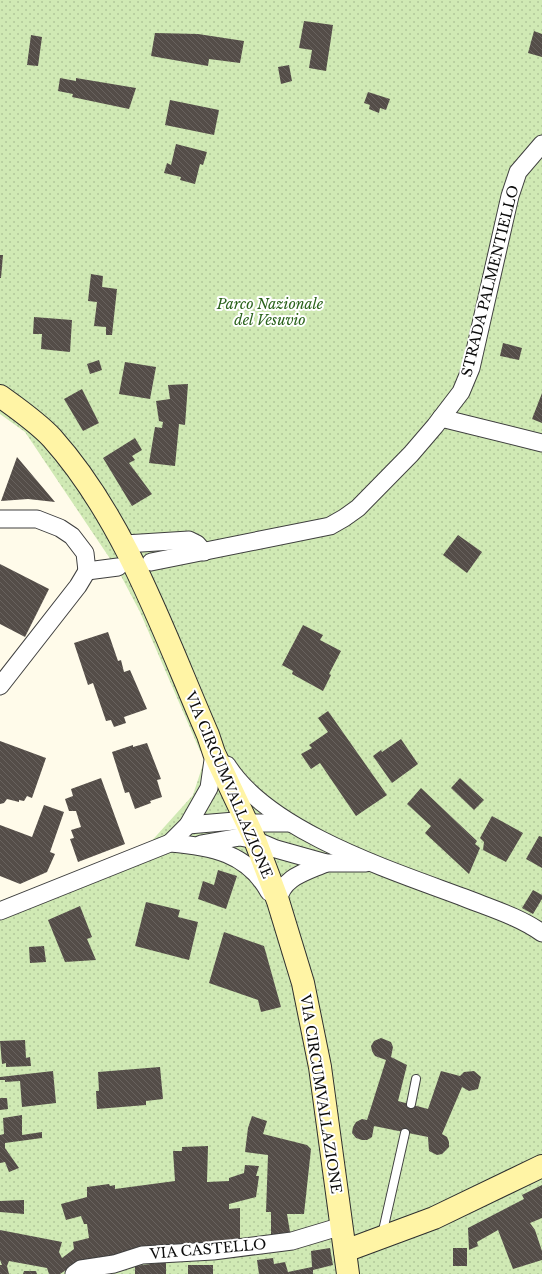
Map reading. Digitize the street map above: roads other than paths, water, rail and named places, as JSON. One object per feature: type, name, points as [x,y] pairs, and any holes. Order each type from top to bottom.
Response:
[{"type":"main road","name":"VIA CIRCUMVALLAZIONE","points":[[0,396],[17,408],[51,438],[101,504],[124,544],[211,744],[252,831],[280,908],[303,983],[313,1026],[320,1067],[348,1274]]},
{"type":"main road","points":[[345,1251],[434,1218],[542,1166]]},
{"type":"street","name":"STRADA PALMENTIELLO","points":[[152,562],[330,526],[358,508],[406,459],[461,392],[471,368],[510,196],[518,172],[542,144]]},
{"type":"street","points":[[441,418],[542,443]]},
{"type":"street","points":[[0,520],[37,519],[60,528],[72,536],[85,553],[87,571],[78,586],[0,686]]},
{"type":"street","points":[[124,544],[189,540],[197,544],[204,552]]},
{"type":"street","points":[[87,571],[118,567]]},
{"type":"street","points":[[211,744],[235,778],[289,823],[376,864],[487,906],[534,927],[542,933]]},
{"type":"street","points":[[0,910],[170,843],[188,825],[209,788],[211,744]]},
{"type":"street","points":[[188,825],[235,821],[252,831],[276,849],[326,863],[376,864]]},
{"type":"street","points":[[197,845],[240,837],[252,831],[289,823]]},
{"type":"street","points":[[170,843],[197,845],[228,854],[250,866],[264,882],[280,908]]},
{"type":"street","points":[[280,908],[279,892],[283,885],[297,875],[326,863]]},
{"type":"street","name":"VIA CASTELLO","points":[[74,1274],[81,1269],[114,1264],[142,1255],[213,1251],[292,1241],[342,1226]]},
{"type":"lane","points":[[411,1104],[416,1080]]},
{"type":"lane","points":[[381,1238],[404,1133]]},
{"type":"park label","name":"Parco Nazionale del Vesuvio","points":[[270,312]]}]
